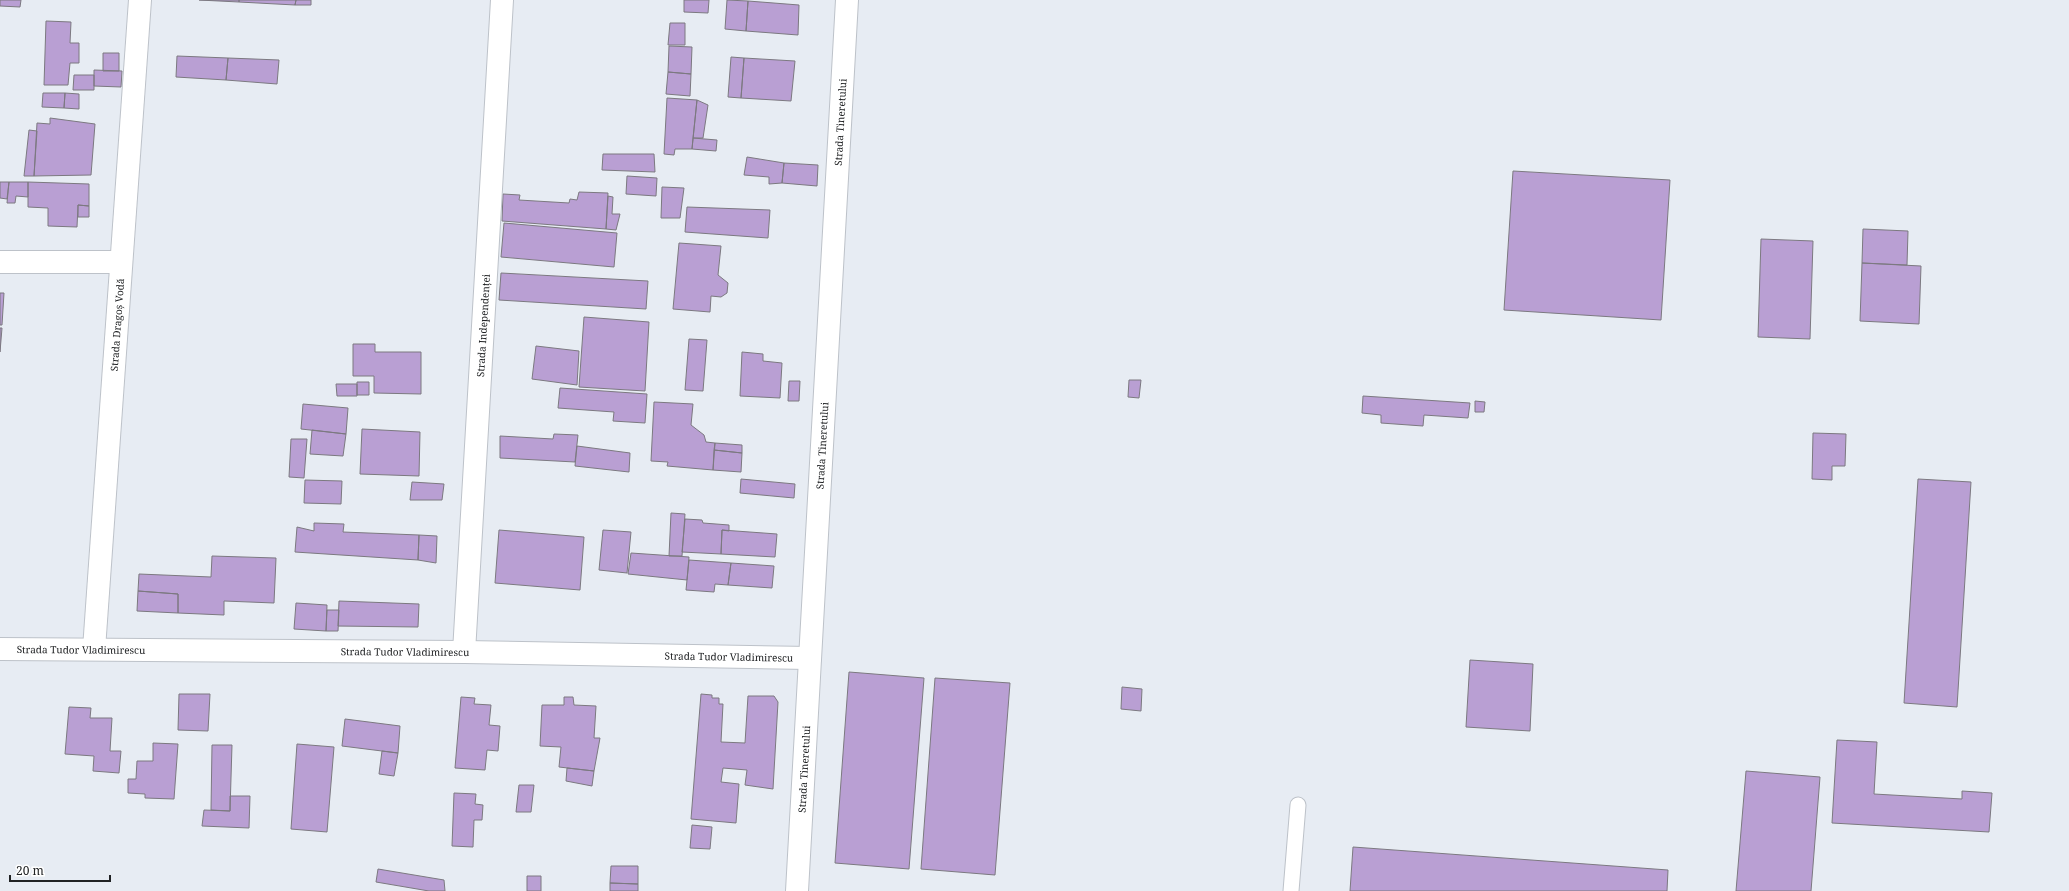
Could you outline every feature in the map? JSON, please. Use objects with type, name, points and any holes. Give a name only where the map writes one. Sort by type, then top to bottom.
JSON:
[{"type":"street","name":"Strada Dragoș Vodă","points":[[94,649],[140,0]]},
{"type":"street","name":"Strada Independenței","points":[[464,652],[502,0]]},
{"type":"street","name":"Strada Tineretului","points":[[797,891],[847,0]]},
{"type":"street","points":[[0,262],[121,262]]},
{"type":"street","name":"Strada Tudor Vladimirescu","points":[[0,649],[464,652],[810,658]]},
{"type":"lane","points":[[1291,891],[1298,805]]},
{"type":"building","points":[[0,0],[21,0],[20,7],[0,6]]},
{"type":"building","points":[[199,0],[239,0],[239,2]]},
{"type":"building","points":[[239,0],[296,0],[295,5],[239,2]]},
{"type":"building","points":[[296,0],[311,0],[311,5],[295,5]]},
{"type":"building","points":[[684,0],[709,0],[708,13],[684,12]]},
{"type":"building","points":[[727,0],[748,1],[746,31],[725,29]]},
{"type":"building","points":[[748,1],[799,5],[798,35],[746,31]]},
{"type":"building","points":[[46,21],[71,22],[70,43],[79,43],[79,63],[70,63],[68,85],[44,85]]},
{"type":"building","points":[[670,23],[685,23],[685,45],[668,45]]},
{"type":"building","points":[[669,46],[692,47],[691,74],[668,72]]},
{"type":"building","points":[[103,53],[119,53],[119,71],[103,71]]},
{"type":"building","points":[[177,56],[228,58],[226,80],[176,77]]},
{"type":"building","points":[[731,57],[744,58],[741,98],[728,97]]},
{"type":"building","points":[[228,58],[279,60],[277,84],[226,80]]},
{"type":"building","points":[[744,58],[795,61],[791,101],[741,98]]},
{"type":"building","points":[[94,70],[122,71],[121,87],[94,86]]},
{"type":"building","points":[[668,72],[691,74],[690,96],[666,94]]},
{"type":"building","points":[[74,75],[94,75],[94,90],[73,90]]},
{"type":"building","points":[[43,93],[65,93],[64,108],[42,107]]},
{"type":"building","points":[[65,93],[79,94],[79,109],[64,108]]},
{"type":"building","points":[[667,98],[697,100],[692,149],[675,149],[674,155],[664,154]]},
{"type":"building","points":[[697,100],[708,105],[703,138],[693,138]]},
{"type":"building","points":[[50,118],[95,124],[91,175],[34,176],[37,123],[50,124]]},
{"type":"building","points":[[29,130],[37,131],[34,176],[24,176]]},
{"type":"building","points":[[693,138],[717,140],[716,151],[692,149]]},
{"type":"building","points":[[603,154],[654,154],[655,172],[602,170]]},
{"type":"building","points":[[747,157],[784,163],[782,183],[769,184],[769,177],[744,175]]},
{"type":"building","points":[[784,163],[818,165],[817,186],[782,183]]},
{"type":"building","points":[[1513,171],[1670,180],[1661,320],[1504,310]]},
{"type":"building","points":[[627,176],[657,178],[656,196],[626,194]]},
{"type":"building","points":[[0,182],[9,182],[7,199],[0,198]]},
{"type":"building","points":[[9,182],[28,182],[28,197],[16,196],[15,203],[7,203]]},
{"type":"building","points":[[28,182],[89,184],[89,206],[78,205],[77,227],[48,226],[48,208],[28,207]]},
{"type":"building","points":[[662,187],[684,188],[680,218],[661,218]]},
{"type":"building","points":[[579,192],[608,193],[606,229],[502,221],[503,194],[520,195],[519,200],[569,203],[570,199],[577,200]]},
{"type":"building","points":[[608,196],[613,197],[612,214],[620,214],[616,230],[606,229]]},
{"type":"building","points":[[78,205],[89,206],[89,217],[78,217]]},
{"type":"building","points":[[687,207],[770,210],[768,238],[685,232]]},
{"type":"building","points":[[504,223],[617,233],[614,267],[501,257]]},
{"type":"building","points":[[1863,229],[1908,231],[1907,265],[1862,263]]},
{"type":"building","points":[[1761,239],[1813,241],[1810,339],[1758,337]]},
{"type":"building","points":[[679,243],[721,246],[718,275],[728,283],[727,293],[721,297],[711,296],[710,312],[673,309]]},
{"type":"building","points":[[1862,263],[1921,266],[1919,324],[1860,321]]},
{"type":"building","points":[[501,273],[648,281],[646,309],[499,300]]},
{"type":"building","points":[[0,293],[4,293],[2,325],[0,325]]},
{"type":"building","points":[[584,317],[649,322],[645,391],[579,387]]},
{"type":"building","points":[[0,328],[2,328],[0,352]]},
{"type":"building","points":[[689,339],[707,340],[703,391],[685,390]]},
{"type":"building","points":[[353,344],[375,344],[375,352],[421,352],[421,394],[374,393],[374,376],[353,376]]},
{"type":"building","points":[[536,346],[579,351],[577,385],[532,379]]},
{"type":"building","points":[[742,352],[763,354],[763,361],[782,363],[780,398],[740,396]]},
{"type":"building","points":[[1129,380],[1141,380],[1139,398],[1128,397]]},
{"type":"building","points":[[789,381],[800,381],[799,401],[788,401]]},
{"type":"building","points":[[357,382],[369,382],[369,395],[357,395]]},
{"type":"building","points":[[336,384],[357,384],[357,396],[337,396]]},
{"type":"building","points":[[560,388],[647,394],[645,423],[613,421],[614,412],[558,408]]},
{"type":"building","points":[[1363,396],[1470,403],[1468,418],[1424,415],[1423,426],[1381,423],[1381,415],[1362,413]]},
{"type":"building","points":[[1475,401],[1485,402],[1484,412],[1475,412]]},
{"type":"building","points":[[654,402],[693,404],[691,425],[704,435],[706,442],[715,443],[713,470],[667,466],[668,462],[651,461]]},
{"type":"building","points":[[303,404],[348,408],[346,434],[301,429]]},
{"type":"building","points":[[362,429],[420,432],[419,476],[360,474]]},
{"type":"building","points":[[312,430],[346,434],[343,456],[310,454]]},
{"type":"building","points":[[1813,433],[1846,434],[1845,466],[1832,466],[1832,480],[1812,479]]},
{"type":"building","points":[[554,434],[578,435],[575,462],[500,458],[500,436],[553,439]]},
{"type":"building","points":[[291,439],[307,439],[304,478],[289,477]]},
{"type":"building","points":[[715,443],[742,445],[742,453],[714,450]]},
{"type":"building","points":[[577,446],[630,453],[629,472],[575,466]]},
{"type":"building","points":[[714,450],[742,453],[741,472],[713,470]]},
{"type":"building","points":[[741,479],[795,484],[794,498],[740,493]]},
{"type":"building","points":[[1918,479],[1971,482],[1957,707],[1904,703]]},
{"type":"building","points":[[305,480],[342,481],[341,504],[304,503]]},
{"type":"building","points":[[412,482],[444,484],[442,500],[410,500]]},
{"type":"building","points":[[671,513],[685,514],[682,556],[669,556]]},
{"type":"building","points":[[685,519],[702,520],[703,523],[729,525],[729,531],[722,530],[721,554],[682,552]]},
{"type":"building","points":[[314,523],[344,524],[343,532],[419,535],[418,560],[295,552],[297,527],[314,531]]},
{"type":"building","points":[[499,530],[584,537],[580,590],[495,583]]},
{"type":"building","points":[[603,530],[631,532],[627,573],[599,570]]},
{"type":"building","points":[[722,530],[777,534],[775,557],[721,554]]},
{"type":"building","points":[[419,535],[437,536],[436,563],[418,560]]},
{"type":"building","points":[[631,553],[689,557],[687,580],[628,574]]},
{"type":"building","points":[[212,556],[276,558],[274,603],[224,601],[224,615],[178,613],[178,594],[138,591],[139,574],[211,577]]},
{"type":"building","points":[[689,560],[731,563],[728,585],[715,584],[714,592],[686,590]]},
{"type":"building","points":[[731,563],[774,566],[772,588],[728,585]]},
{"type":"building","points":[[138,591],[178,594],[178,613],[137,611]]},
{"type":"building","points":[[339,601],[419,604],[418,627],[338,626]]},
{"type":"building","points":[[296,603],[327,605],[326,631],[294,629]]},
{"type":"building","points":[[327,610],[339,610],[338,631],[326,631]]},
{"type":"building","points":[[1470,660],[1533,664],[1530,731],[1466,727]]},
{"type":"building","points":[[849,672],[924,678],[909,869],[835,863]]},
{"type":"building","points":[[935,678],[1010,683],[995,875],[921,869]]},
{"type":"building","points":[[1122,687],[1142,689],[1141,711],[1121,709]]},
{"type":"building","points":[[179,694],[210,694],[208,731],[178,730]]},
{"type":"building","points":[[701,694],[712,695],[712,698],[719,698],[719,704],[723,704],[721,742],[745,743],[748,696],[774,696],[778,702],[773,789],[745,785],[747,770],[723,768],[721,782],[739,784],[736,823],[691,819]]},
{"type":"building","points":[[461,697],[475,698],[474,704],[491,705],[489,725],[500,726],[498,751],[487,750],[485,770],[455,768]]},
{"type":"building","points":[[564,697],[573,697],[574,705],[596,706],[594,738],[600,738],[594,771],[559,767],[561,747],[540,746],[542,705],[564,705]]},
{"type":"building","points":[[69,707],[91,708],[90,718],[112,718],[110,751],[121,751],[119,773],[93,771],[94,756],[65,754]]},
{"type":"building","points":[[345,719],[400,726],[398,753],[342,746]]},
{"type":"building","points":[[1837,740],[1877,742],[1874,794],[1962,799],[1962,791],[1992,793],[1989,832],[1832,823]]},
{"type":"building","points":[[153,743],[178,744],[174,799],[145,798],[145,794],[128,793],[128,779],[136,779],[137,761],[153,761]]},
{"type":"building","points":[[297,744],[334,747],[327,832],[291,829]]},
{"type":"building","points":[[212,745],[232,745],[230,811],[211,810]]},
{"type":"building","points":[[382,751],[398,753],[394,776],[379,774]]},
{"type":"building","points":[[567,768],[594,771],[592,786],[566,781]]},
{"type":"building","points":[[1746,771],[1820,777],[1811,891],[1736,891]]},
{"type":"building","points":[[519,785],[534,785],[531,812],[516,812]]},
{"type":"building","points":[[454,793],[476,794],[475,804],[483,805],[482,820],[474,820],[473,847],[452,846]]},
{"type":"building","points":[[230,796],[250,796],[249,828],[202,826],[204,810],[230,811]]},
{"type":"building","points":[[692,825],[712,827],[710,849],[690,848]]},
{"type":"building","points":[[1353,847],[1668,870],[1667,891],[1350,891]]},
{"type":"building","points":[[611,866],[638,866],[638,884],[610,883]]},
{"type":"building","points":[[378,869],[444,880],[445,891],[429,891],[376,882]]},
{"type":"building","points":[[527,876],[541,876],[541,891],[527,891]]},
{"type":"building","points":[[610,883],[638,884],[638,891],[610,891]]}]
